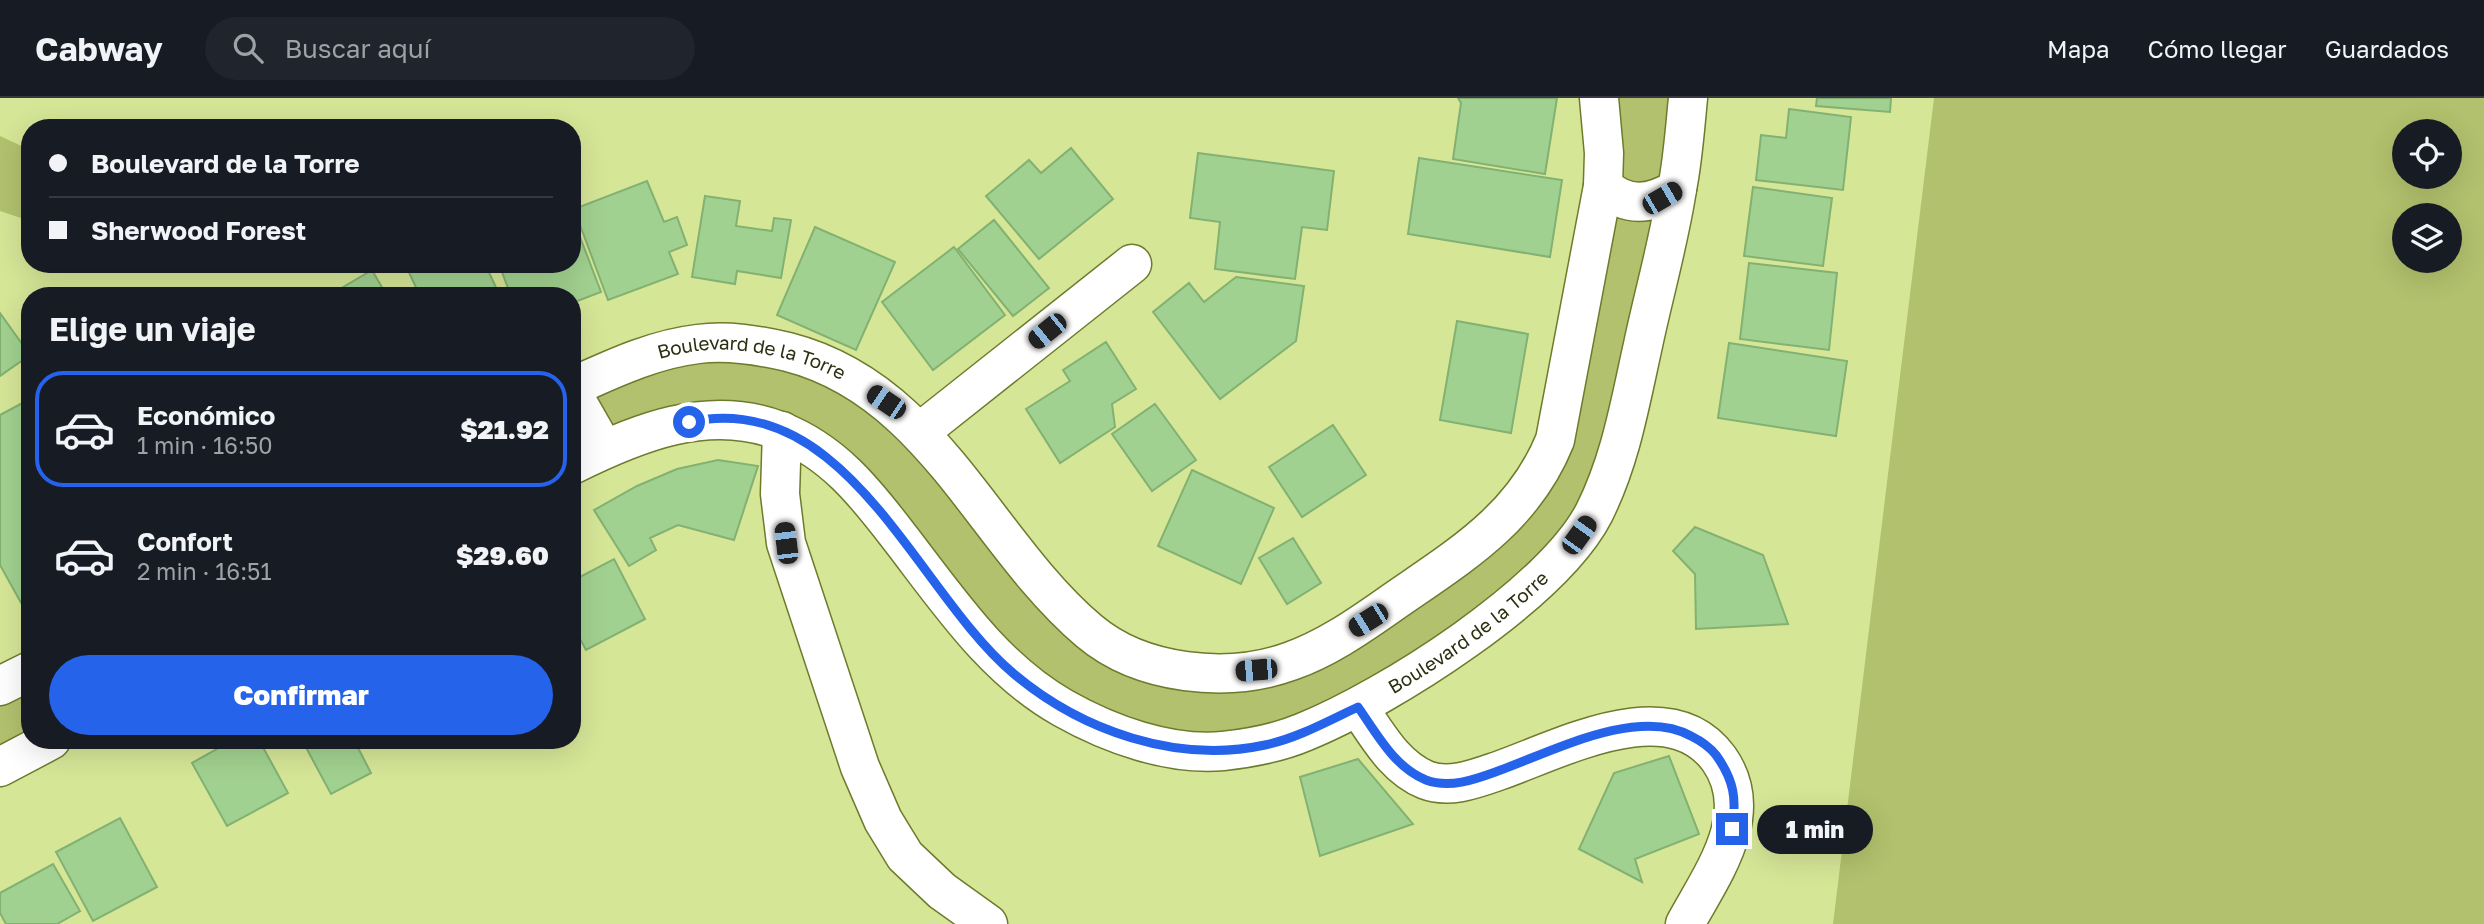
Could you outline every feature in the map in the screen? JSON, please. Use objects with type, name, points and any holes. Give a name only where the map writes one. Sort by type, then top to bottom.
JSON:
[{"type":"street","name":"Boulevard de la Torre","points":[[581,383],[646,356],[698,344],[752,344],[807,357],[845,374],[886,402],[920,432],[1052,596],[1092,634],[1131,656],[1169,668],[1214,674],[1256,670],[1289,662],[1326,646],[1358,626],[1467,550],[1510,513],[1530,489],[1555,440],[1603,186],[1604,153],[1599,98]]},
{"type":"street","name":"Boulevard de la Torre","points":[[588,457],[671,426],[707,418],[745,420],[782,431],[822,453],[855,481],[971,628],[1013,674],[1062,707],[1109,731],[1165,747],[1218,752],[1266,745],[1304,732],[1358,707],[1451,648],[1535,586],[1567,552],[1591,518],[1609,480],[1625,430],[1677,189],[1688,98]]},
{"type":"street","points":[[1603,186],[1615,197],[1630,202],[1662,198],[1677,189]]},
{"type":"street","points":[[920,432],[1132,264]]},
{"type":"street","points":[[581,429],[588,457]]},
{"type":"street","points":[[782,431],[780,494],[786,543],[865,778],[883,820],[905,856],[942,891],[988,924]]},
{"type":"street","points":[[1358,707],[1399,764],[1427,780],[1452,784],[1478,778],[1611,731],[1647,724],[1678,729],[1709,746],[1730,775],[1736,803],[1732,829],[1722,856],[1685,924]]},
{"type":"street","points":[[0,767],[34,749]]},
{"type":"green space","points":[[1599,98],[1688,98],[1591,518],[1358,707],[1218,752],[1061,707],[855,481],[745,420],[581,463],[581,384],[698,344],[845,375],[1131,656],[1289,662],[1530,489]]},
{"type":"green space","points":[[1934,98],[2484,98],[2484,924],[1833,924]]},
{"type":"green space","points":[[0,136],[21,146],[21,218],[0,211]]},
{"type":"green space","points":[[21,676],[21,748],[0,768],[0,686]]},
{"type":"building","points":[[1458,98],[1557,98],[1545,174],[1453,159],[1461,103]]},
{"type":"building","points":[[1817,98],[1891,98],[1890,112],[1816,106]]},
{"type":"building","points":[[1789,109],[1851,117],[1843,190],[1756,180],[1761,135],[1786,138]]},
{"type":"building","points":[[1071,148],[1113,199],[1039,259],[986,196],[1029,160],[1041,173]]},
{"type":"building","points":[[1198,153],[1334,171],[1327,230],[1302,227],[1295,279],[1215,269],[1220,222],[1190,218]]},
{"type":"building","points":[[1419,158],[1562,180],[1550,257],[1408,234]]},
{"type":"building","points":[[647,181],[664,222],[677,217],[687,245],[669,252],[678,274],[608,300],[581,228],[581,206]]},
{"type":"building","points":[[1753,187],[1832,198],[1823,266],[1744,256]]},
{"type":"building","points":[[705,196],[740,201],[736,226],[772,231],[774,218],[791,220],[781,278],[737,271],[735,284],[692,277]]},
{"type":"building","points":[[994,220],[1049,288],[1013,316],[958,249]]},
{"type":"building","points":[[815,227],[895,262],[856,350],[777,315]]},
{"type":"building","points":[[581,240],[601,292],[581,300],[581,287],[508,287],[502,273],[581,273]]},
{"type":"building","points":[[954,247],[1005,315],[933,370],[882,302]]},
{"type":"building","points":[[1749,263],[1837,273],[1829,350],[1740,339]]},
{"type":"building","points":[[367,273],[374,273],[382,287],[343,287]]},
{"type":"building","points":[[409,273],[489,273],[496,287],[416,287]]},
{"type":"building","points":[[1236,277],[1304,286],[1296,341],[1220,399],[1153,312],[1189,283],[1204,302]]},
{"type":"building","points":[[0,313],[21,342],[21,361],[0,376]]},
{"type":"building","points":[[1457,321],[1528,334],[1511,433],[1440,420]]},
{"type":"building","points":[[1106,342],[1136,389],[1112,404],[1115,427],[1060,463],[1026,409],[1070,381],[1063,370]]},
{"type":"building","points":[[1729,343],[1847,361],[1836,436],[1718,418]]},
{"type":"building","points":[[21,404],[21,603],[0,565],[0,415]]},
{"type":"building","points":[[1155,404],[1196,460],[1152,491],[1112,434]]},
{"type":"building","points":[[1333,425],[1366,475],[1302,517],[1269,467]]},
{"type":"building","points":[[718,460],[758,466],[734,540],[678,525],[650,538],[656,550],[629,566],[594,510],[637,486],[677,469]]},
{"type":"building","points":[[1192,470],[1274,508],[1241,584],[1158,546]]},
{"type":"building","points":[[1695,527],[1763,555],[1788,624],[1696,629],[1695,574],[1673,551]]},
{"type":"building","points":[[1293,538],[1321,583],[1287,604],[1259,558]]},
{"type":"building","points":[[614,559],[645,619],[586,650],[581,641],[581,576]]},
{"type":"building","points":[[217,749],[264,749],[288,793],[227,826],[192,763]]},
{"type":"building","points":[[307,749],[359,749],[371,773],[331,794]]},
{"type":"building","points":[[1669,756],[1699,834],[1635,859],[1642,882],[1579,849],[1614,773]]},
{"type":"building","points":[[1358,759],[1413,824],[1320,856],[1300,777]]},
{"type":"building","points":[[120,818],[157,887],[93,921],[56,852]]},
{"type":"building","points":[[53,864],[80,911],[57,924],[6,924],[0,913],[0,893]]},
{"type":"route","points":[[689,422],[707,418],[745,420],[782,431],[822,453],[855,481],[971,628],[1013,674],[1062,707],[1109,731],[1165,747],[1218,752],[1266,745],[1304,732],[1358,707],[1399,764],[1427,780],[1452,784],[1478,778],[1611,731],[1647,724],[1678,729],[1709,746],[1730,775],[1736,803],[1732,829]]}]
